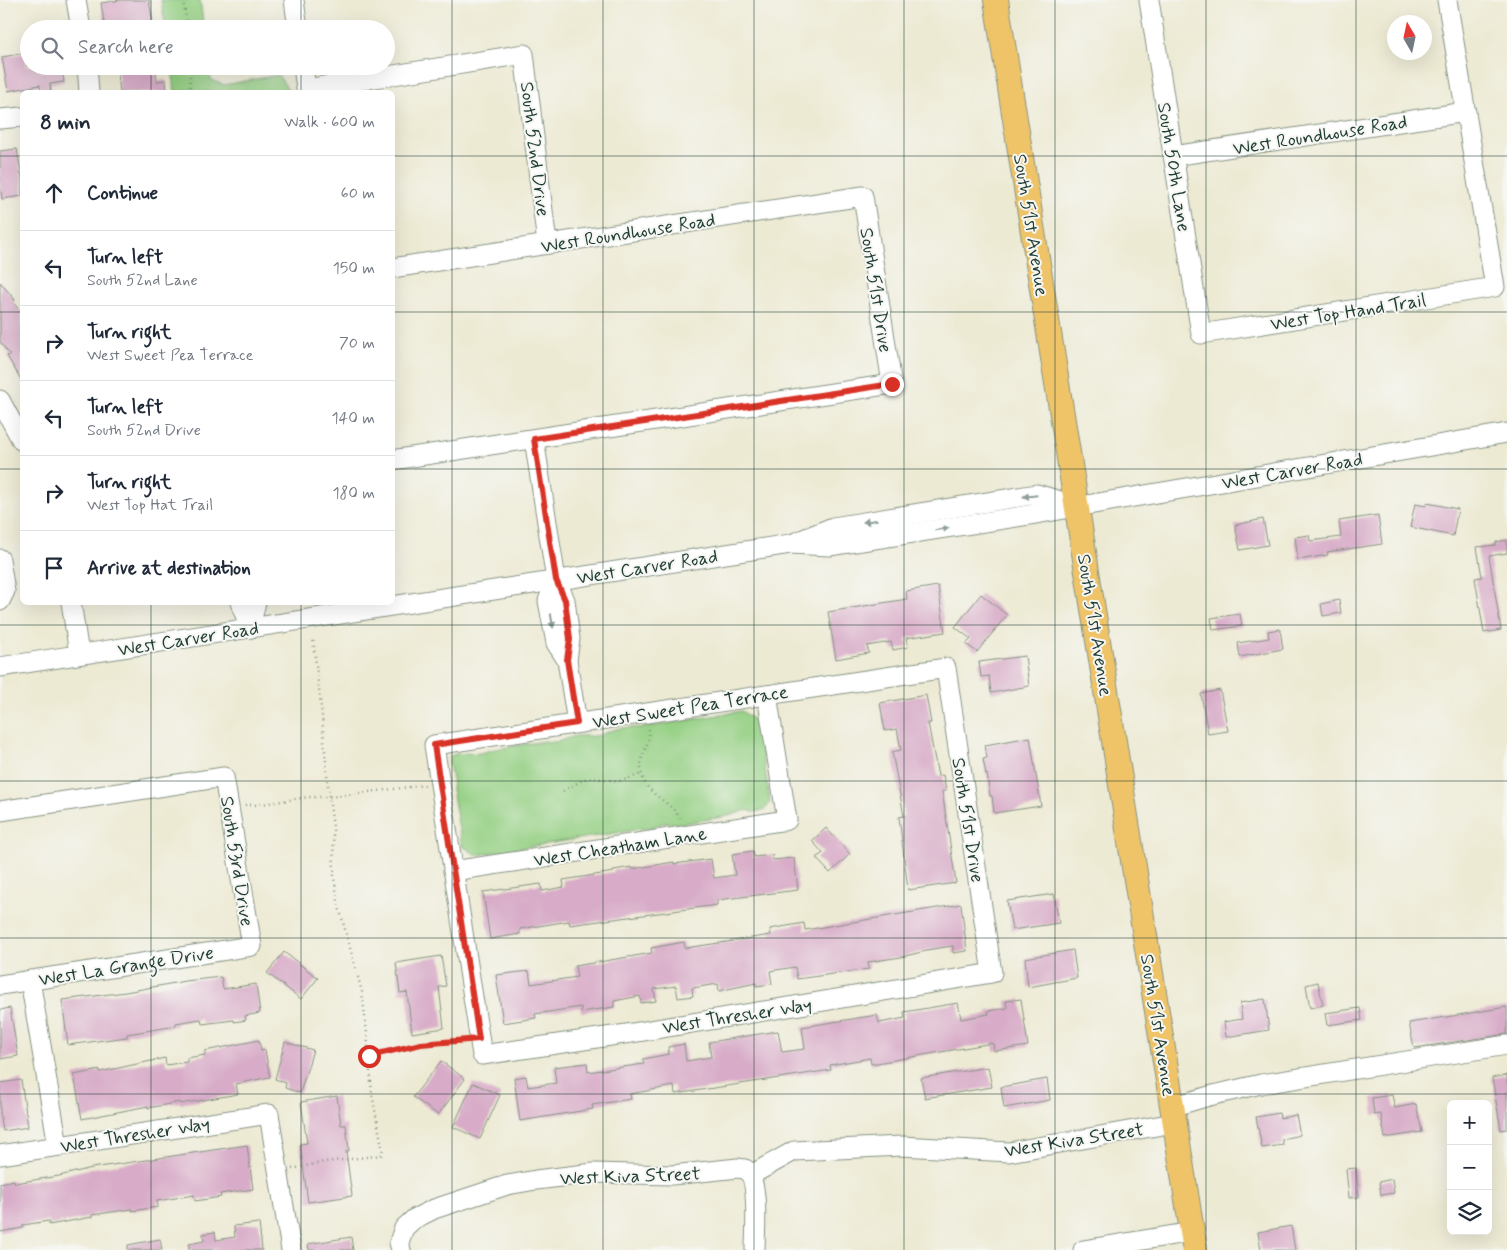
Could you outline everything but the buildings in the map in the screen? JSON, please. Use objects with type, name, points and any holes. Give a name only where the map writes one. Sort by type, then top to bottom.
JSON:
[{"type":"main road","name":"South 51st Avenue","points":[[996,0],[1193,1241]]},
{"type":"street","points":[[76,0],[79,20]]},
{"type":"street","points":[[294,0],[297,20]]},
{"type":"street","name":"South 50th Lane","points":[[1149,0],[1201,334]]},
{"type":"street","points":[[1447,0],[1466,112]]},
{"type":"street","name":"South 52nd Drive","points":[[395,75],[524,54],[548,244]]},
{"type":"street","points":[[88,75],[89,90]]},
{"type":"street","name":"South 52nd Drive","points":[[304,75],[306,89],[393,75]]},
{"type":"street","name":"West Roundhouse Road","points":[[1173,156],[1466,112]]},
{"type":"street","name":"West Top Hand Trail","points":[[1201,334],[1495,287],[1466,112]]},
{"type":"street","points":[[0,120],[20,117]]},
{"type":"street","name":"West Roundhouse Road","points":[[395,268],[862,196]]},
{"type":"street","name":"South 51st Drive","points":[[534,439],[892,384],[862,196]]},
{"type":"street","points":[[0,400],[20,437]]},
{"type":"street","name":"West Carver Road","points":[[0,667],[790,544],[829,546],[1029,515],[1507,433]]},
{"type":"street","points":[[395,460],[534,439],[556,580],[565,600],[570,639],[567,660],[577,723]]},
{"type":"street","points":[[0,559],[5,591],[0,601]]},
{"type":"street","points":[[71,605],[79,654]]},
{"type":"street","points":[[241,605],[250,628]]},
{"type":"street","points":[[250,628],[255,605]]},
{"type":"street","name":"South 51st Drive","points":[[946,668],[992,973]]},
{"type":"street","name":"West Sweet Pea Terrace","points":[[440,784],[434,745],[946,668]]},
{"type":"street","name":"West Cheatham Lane","points":[[453,871],[787,820],[767,695]]},
{"type":"street","name":"South 53rd Drive","points":[[0,811],[224,777],[252,946]]},
{"type":"street","points":[[440,784],[481,1047]]},
{"type":"street","name":"West La Grange Drive","points":[[0,984],[252,946]]},
{"type":"street","name":"West Thresher Way","points":[[481,1047],[642,1031],[992,973]]},
{"type":"street","points":[[30,980],[58,1146]]},
{"type":"street","name":"West Kiva Street","points":[[401,1250],[400,1242],[404,1228],[414,1219],[434,1209],[508,1185],[594,1173],[672,1175],[738,1168],[745,1170],[751,1175],[794,1151],[902,1146],[1009,1152],[1173,1115],[1209,1096],[1261,1084],[1507,1045]]},
{"type":"street","name":"West Thresher Way","points":[[0,1155],[270,1114],[279,1172]]},
{"type":"street","points":[[279,1172],[291,1250]]},
{"type":"street","points":[[751,1175],[755,1186],[755,1250]]},
{"type":"street","points":[[1083,1250],[1193,1241]]},
{"type":"path","points":[[183,0],[186,20]]},
{"type":"path","points":[[190,75],[190,90]]},
{"type":"path","points":[[279,1172],[325,1162],[381,1155],[384,1152],[372,1094],[362,992],[339,907],[334,878],[333,827],[328,797],[322,716],[313,639]]},
{"type":"path","points":[[648,713],[650,738],[648,747],[642,755],[642,778],[652,792],[675,810],[686,836]]},
{"type":"path","points":[[563,791],[584,779],[624,780],[642,774]]},
{"type":"path","points":[[228,804],[255,805],[309,797],[328,797],[440,784]]},
{"type":"path","points":[[369,1056],[421,1044],[481,1047]]},
{"type":"green space","points":[[161,0],[200,0],[203,20],[164,20]]},
{"type":"green space","points":[[173,75],[210,75],[211,80],[224,85],[278,75],[289,90],[175,90]]},
{"type":"green space","points":[[742,711],[755,721],[758,726],[770,801],[764,810],[754,812],[747,810],[728,816],[678,824],[659,824],[653,827],[477,855],[462,846],[449,761],[449,758],[455,754],[480,753],[545,741],[556,742],[578,736],[602,735],[617,729],[642,728]]},
{"type":"route","points":[[369,1056],[421,1044],[479,1039],[434,745],[577,723],[567,660],[570,639],[565,600],[556,580],[534,439],[892,384]]}]
